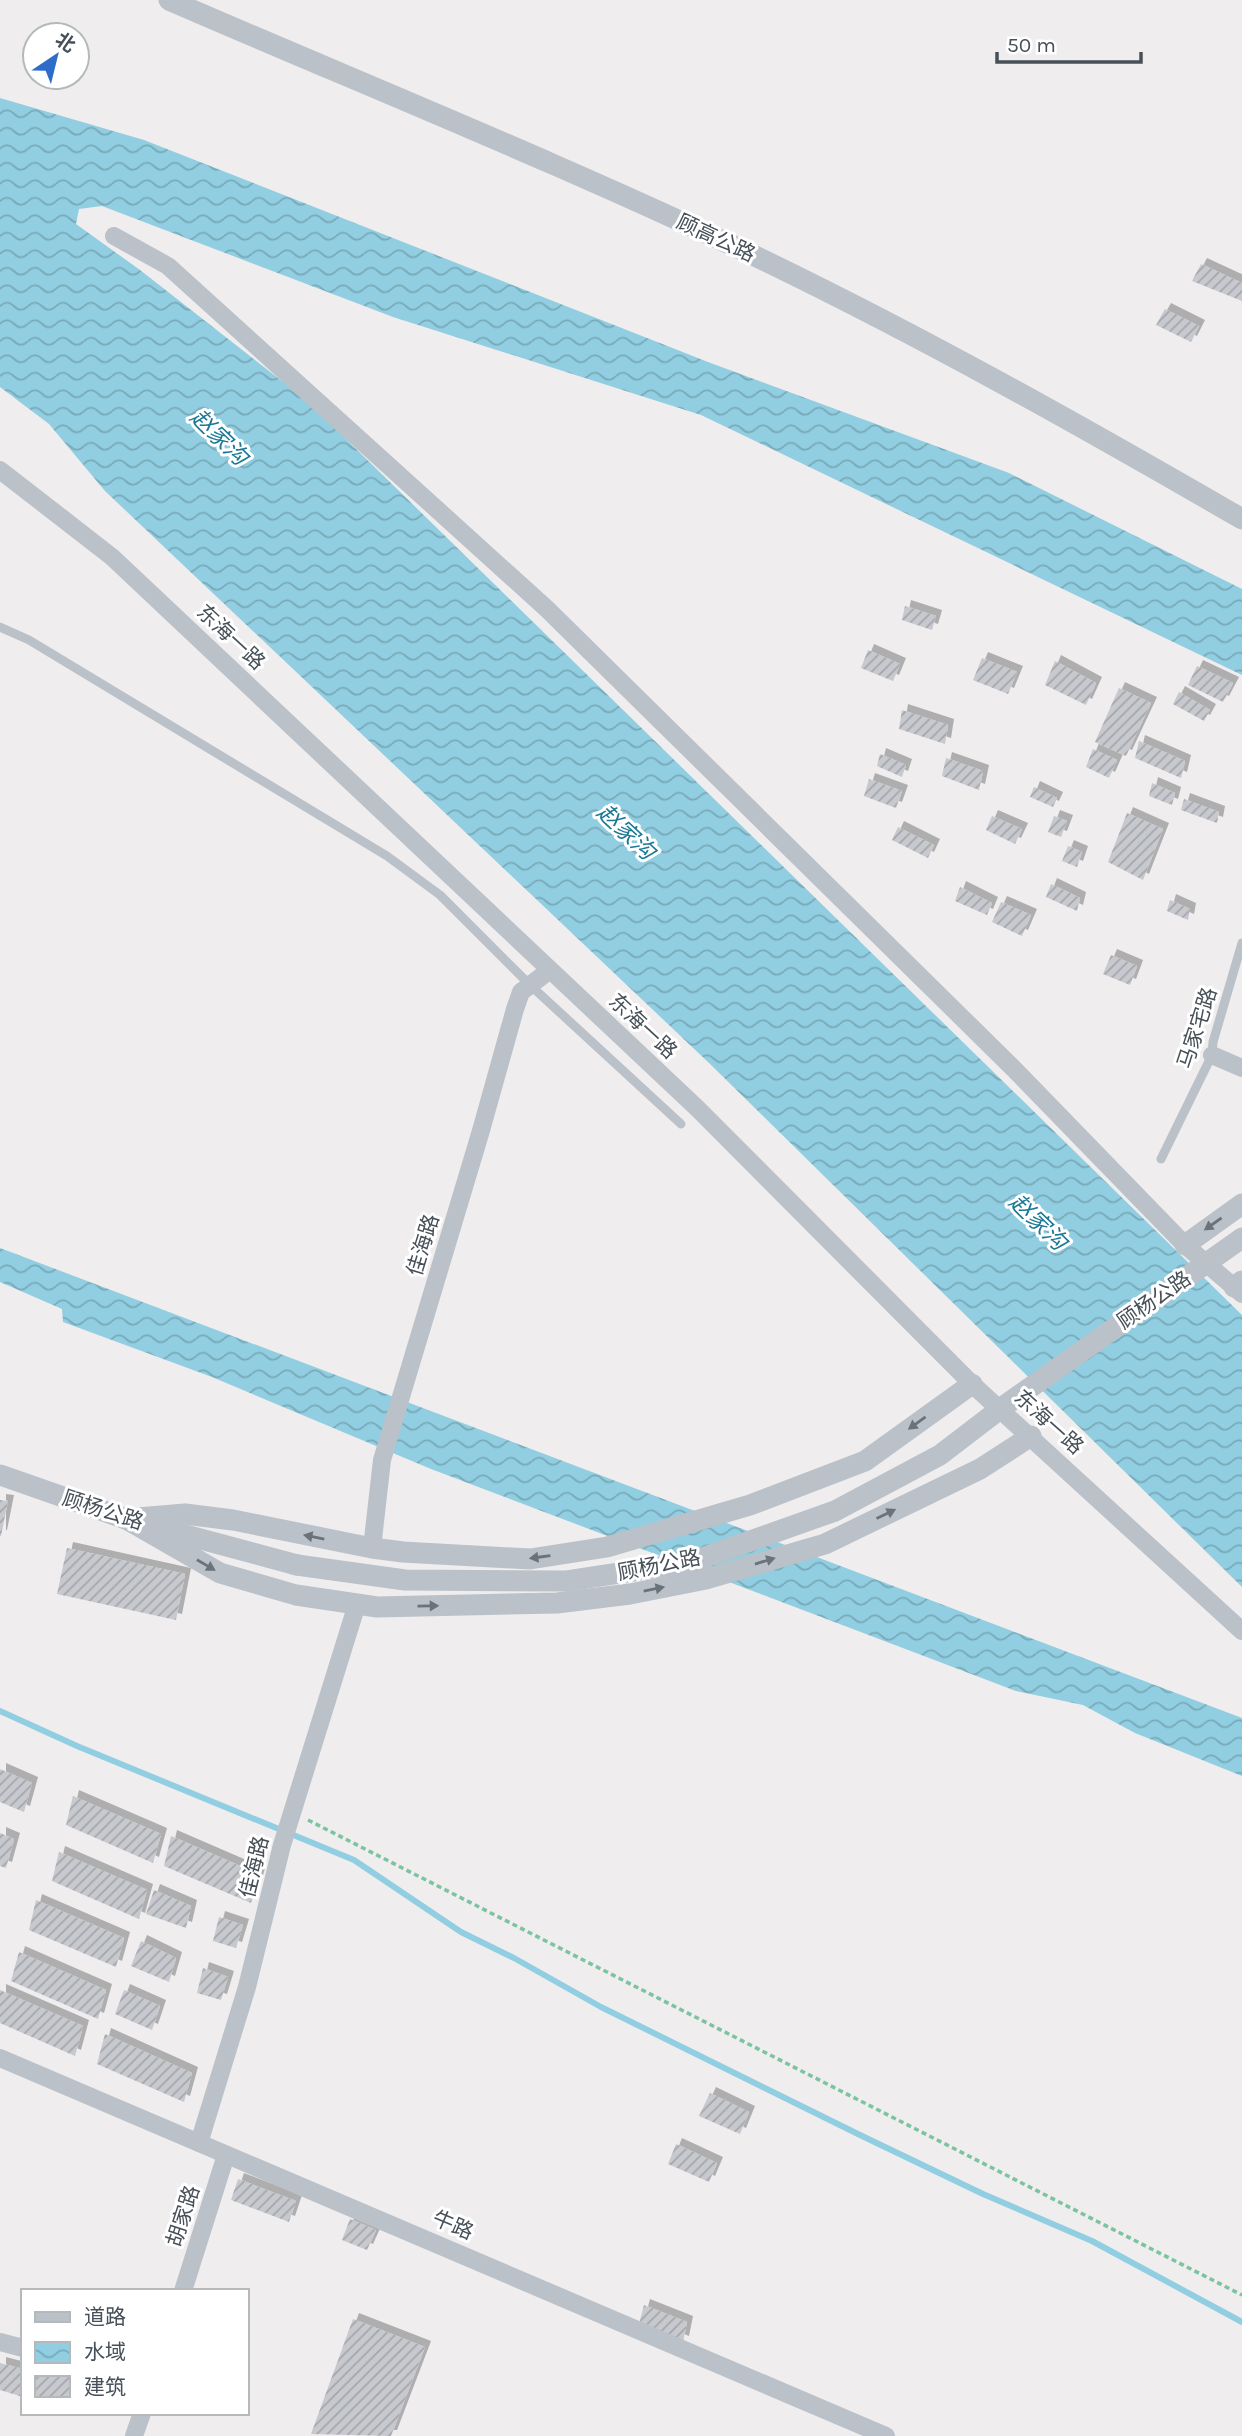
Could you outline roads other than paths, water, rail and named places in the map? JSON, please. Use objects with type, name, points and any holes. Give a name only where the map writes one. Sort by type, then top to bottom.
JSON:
[{"type":"street","name":"顾高公路","points":[[169,0],[665,214],[757,257],[983,374],[1116,446],[1242,519]]},
{"type":"street","points":[[114,236],[168,266],[547,609],[1013,1068],[1185,1245],[1239,1287]]},
{"type":"street","name":"东海一路","points":[[0,470],[112,557],[698,1109],[972,1384],[1242,1630]]},
{"type":"street","name":"佳海路","points":[[372,1548],[382,1460],[515,1009],[521,992],[550,970]]},
{"type":"street","points":[[1212,1055],[1242,1068]]},
{"type":"street","points":[[1185,1245],[1242,1204]]},
{"type":"street","name":"顾杨公路","points":[[0,1475],[126,1519],[297,1565],[405,1580],[567,1581],[691,1562],[835,1511],[940,1455],[1004,1406],[1242,1238]]},
{"type":"street","points":[[126,1519],[185,1514],[233,1520],[372,1548],[530,1559],[607,1547],[750,1505],[865,1461],[972,1384]]},
{"type":"street","points":[[126,1519],[220,1573],[296,1595],[377,1607],[557,1603],[630,1594],[706,1579],[825,1544],[980,1469],[1031,1436]]},
{"type":"street","name":"佳海路","points":[[199,2143],[247,1987],[282,1845],[357,1604]]},
{"type":"street","name":"牛路","points":[[0,2058],[887,2436]]},
{"type":"street","name":"胡家路","points":[[184,2289],[226,2155]]},
{"type":"street","points":[[0,2342],[21,2347]]},
{"type":"street","points":[[134,2436],[141,2415]]},
{"type":"lane","points":[[0,627],[29,640],[387,856],[440,895],[530,985],[681,1124]]},
{"type":"lane","name":"马家宅路","points":[[1161,1159],[1212,1055],[1213,1042],[1242,943]]},
{"type":"water","name":"赵家沟","points":[[0,98],[144,140],[708,362],[1009,473],[1242,589],[1242,675],[701,415],[393,317],[102,206],[79,209],[76,224],[140,270],[306,400],[1242,1315],[1242,1587],[708,1062],[105,491],[49,424],[0,387]]},
{"type":"water","points":[[0,1248],[1242,1718],[1242,1776],[1135,1733],[1083,1705],[1016,1691],[431,1469],[212,1377],[63,1322],[62,1309],[0,1282]]},
{"type":"waterway","points":[[0,1711],[77,1746],[354,1860],[461,1932],[514,1958],[601,2007],[983,2194],[1092,2241],[1242,2322]]}]
